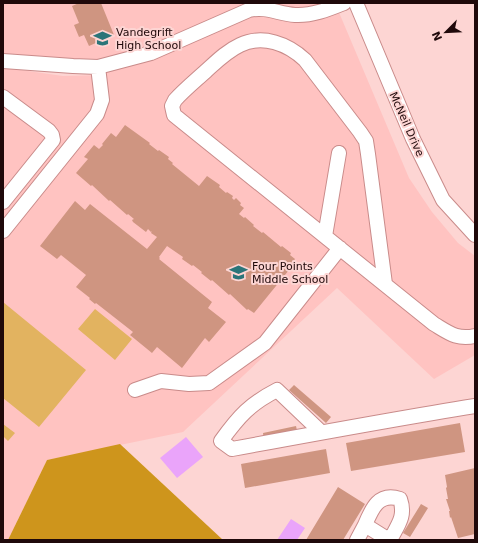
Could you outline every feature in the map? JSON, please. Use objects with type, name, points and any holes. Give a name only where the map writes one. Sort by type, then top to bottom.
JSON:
[{"type":"street","points":[[3,61],[98,67],[150,53],[249,10],[258,8],[295,15],[312,14],[344,3]]},
{"type":"street","name":"McNeil Drive","points":[[356,3],[413,139],[443,200],[475,235]]},
{"type":"street","points":[[384,284],[366,141],[360,132],[304,60],[296,52],[284,45],[263,40],[242,44],[225,54],[175,100],[172,106],[174,115],[340,248],[384,284],[434,324],[454,336],[468,338],[475,336]]},
{"type":"street","points":[[3,231],[97,114],[102,100],[98,67]]},
{"type":"street","points":[[3,97],[49,131],[52,135],[52,140],[3,202]]},
{"type":"street","points":[[325,236],[339,153]]},
{"type":"street","points":[[135,390],[161,381],[189,384],[209,383],[265,343],[340,248]]},
{"type":"street","points":[[321,432],[277,390],[252,404],[233,424],[222,441],[232,449],[321,432],[475,406]]},
{"type":"street","points":[[357,540],[374,506],[381,500],[392,496],[400,499],[403,507],[402,520],[390,540],[365,525]]},
{"type":"shaded area","name":"Four Points Middle School","points":[[3,3],[335,3],[409,178],[432,212],[458,243],[475,256],[475,355],[434,379],[337,288],[183,432],[47,460],[8,540],[3,540]],"holes":[[[21,70],[107,75],[63,76]]]},
{"type":"shaded area","points":[[3,302],[86,370],[39,427],[3,398]]},
{"type":"shaded area","points":[[95,309],[132,339],[115,360],[78,329]]},
{"type":"shaded area","points":[[3,424],[15,433],[8,441],[3,436]]},
{"type":"shaded area","points":[[186,437],[203,457],[177,478],[160,458]]},
{"type":"shaded area","points":[[120,444],[223,540],[8,540],[47,460]]},
{"type":"shaded area","points":[[291,519],[305,528],[297,540],[277,540]]},
{"type":"building","points":[[79,3],[101,3],[114,35],[89,46],[84,35],[79,37],[74,25],[79,23],[72,6]]},
{"type":"building","points":[[125,125],[150,143],[149,144],[158,151],[159,150],[169,157],[168,159],[173,163],[172,164],[199,186],[207,176],[220,185],[219,187],[226,193],[227,192],[233,196],[232,198],[234,200],[236,198],[241,203],[240,205],[244,208],[239,214],[244,218],[245,217],[262,233],[263,232],[291,253],[290,255],[295,259],[288,269],[289,270],[254,313],[248,309],[247,310],[230,294],[229,295],[212,280],[211,281],[201,273],[202,272],[182,259],[183,257],[167,246],[159,259],[212,302],[208,308],[226,322],[209,342],[205,338],[182,368],[157,347],[152,353],[130,335],[133,332],[96,303],[95,304],[76,287],[86,275],[61,255],[57,259],[40,246],[75,201],[85,210],[90,204],[147,249],[157,237],[151,233],[152,231],[151,232],[148,229],[146,232],[133,222],[132,220],[134,219],[128,214],[127,215],[110,200],[109,201],[92,185],[91,186],[76,173],[88,159],[84,157],[94,145],[99,149],[111,133],[116,137]]},
{"type":"building","points":[[294,385],[331,417],[326,423],[289,390]]},
{"type":"building","points":[[460,423],[465,452],[351,471],[346,443]]},
{"type":"building","points":[[296,426],[298,435],[264,441],[263,433]]},
{"type":"building","points":[[326,449],[330,473],[245,488],[241,464]]},
{"type":"building","points":[[475,468],[475,534],[458,538],[451,517],[450,518],[450,511],[446,499],[448,499],[445,475]]},
{"type":"building","points":[[338,487],[365,504],[343,540],[306,540]]},
{"type":"building","points":[[421,504],[428,508],[410,537],[403,533]]},
{"type":"place","name":"Vandegrift High School","points":[[103,38]]},
{"type":"place","name":"Four Points Middle School","points":[[239,272]]}]
